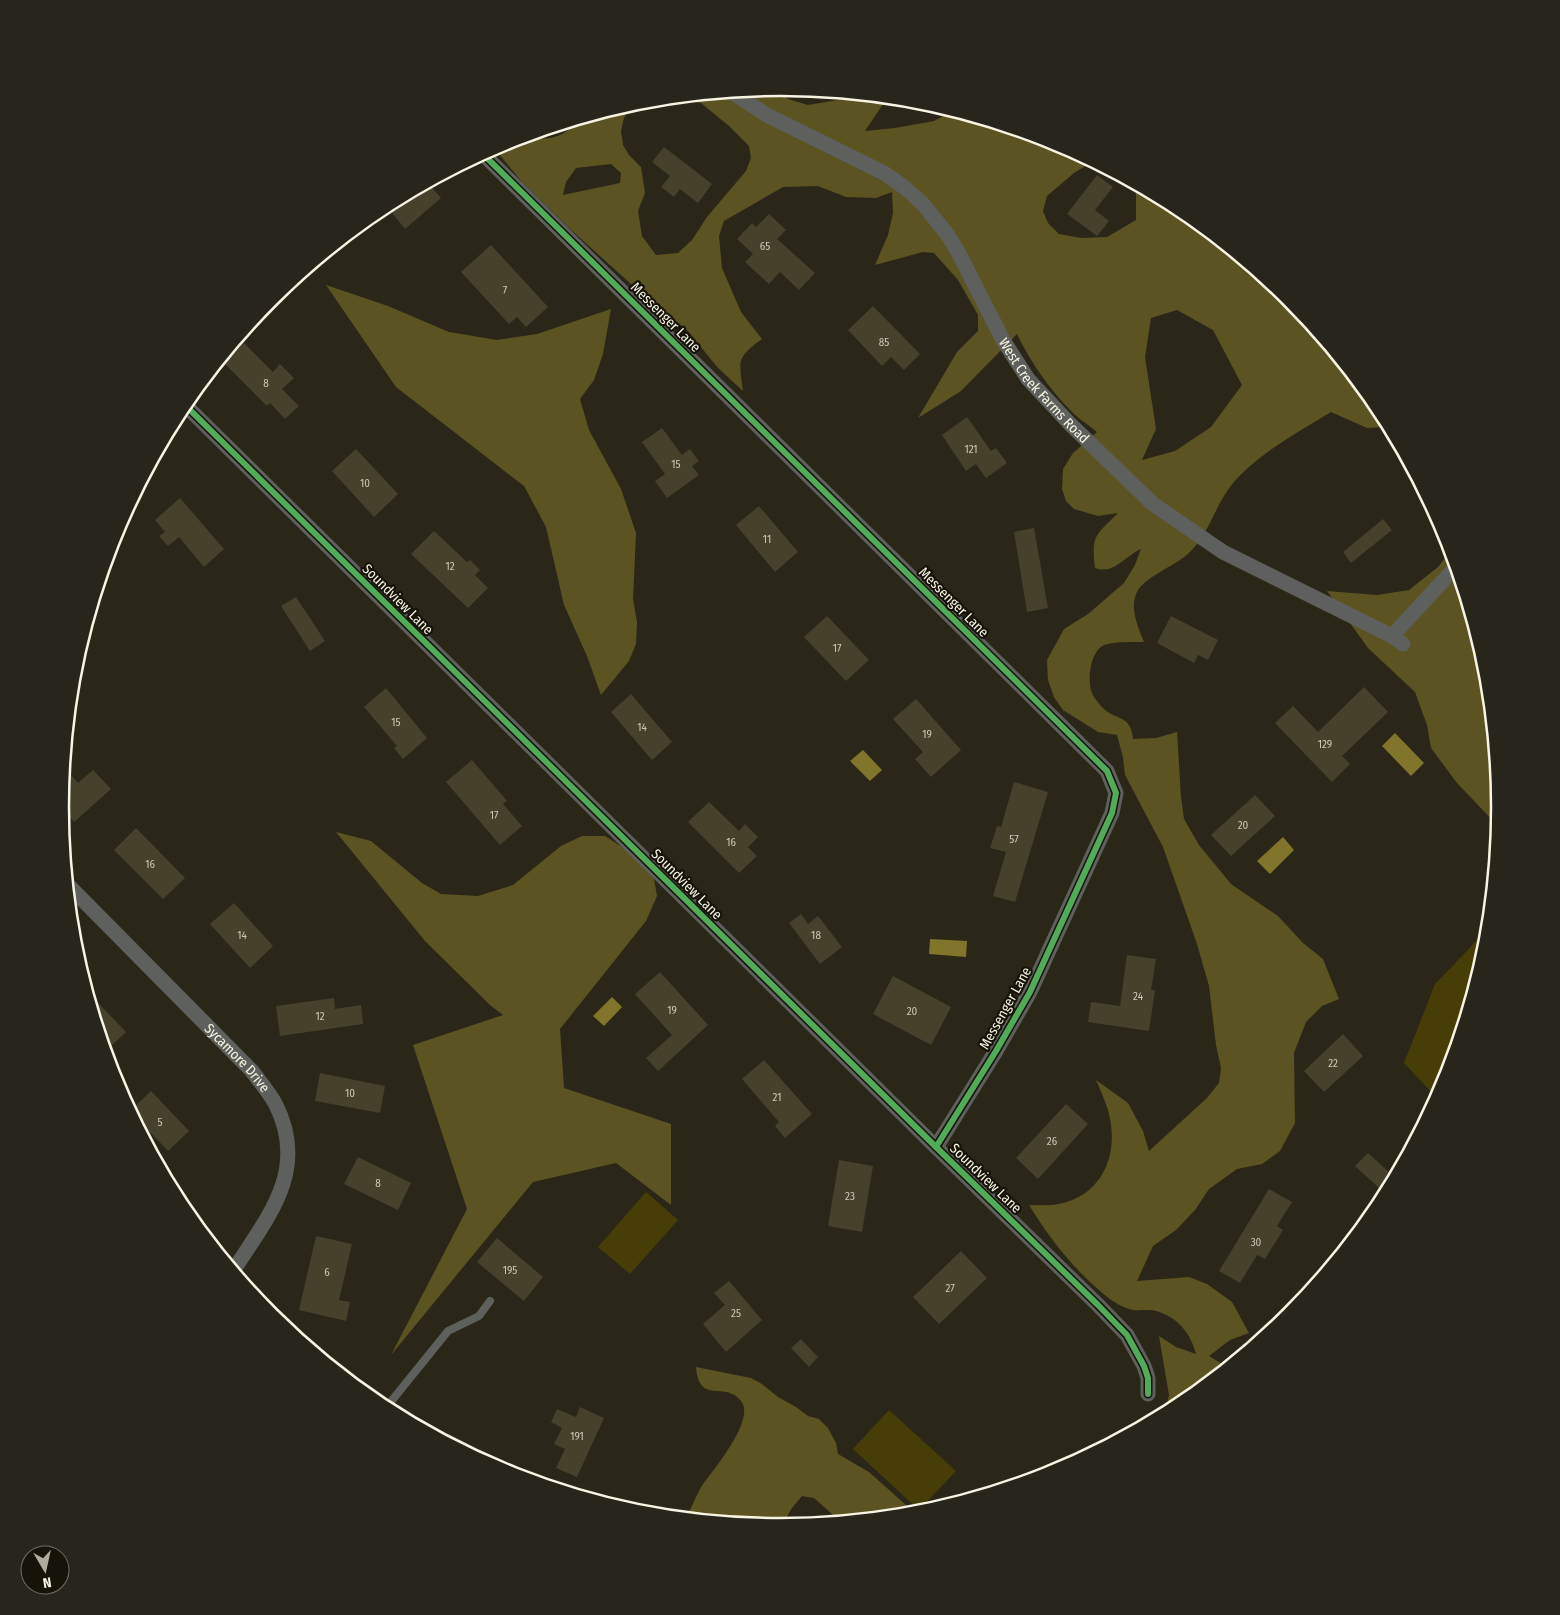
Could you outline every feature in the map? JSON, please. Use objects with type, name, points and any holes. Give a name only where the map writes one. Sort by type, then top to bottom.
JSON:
[{"type":"street","name":"West Creek Farms Road","points":[[741,98],[765,114],[884,173],[923,204],[952,242],[1003,340],[1028,379],[1070,424],[1153,504],[1223,552],[1398,640],[1451,572]]},
{"type":"street","name":"Messenger Lane","points":[[488,159],[1106,770],[1116,792],[1112,813],[1030,992],[996,1051],[936,1147]]},
{"type":"street","name":"Soundview Lane","points":[[190,410],[936,1147],[1098,1304],[1127,1335],[1144,1366],[1148,1378],[1148,1394]]},
{"type":"street","name":"Sycamore Drive","points":[[74,891],[252,1071],[276,1104],[287,1131],[289,1152],[286,1176],[280,1195],[237,1265]]},
{"type":"lane","points":[[390,1402],[448,1330],[479,1316],[490,1301]]},
{"type":"shaded area","points":[[780,96],[808,105],[839,99],[873,102],[883,104],[865,131],[934,121],[944,116],[1009,134],[1052,150],[1086,166],[1074,173],[1047,196],[1043,211],[1048,223],[1059,234],[1081,238],[1107,237],[1136,220],[1136,192],[1175,216],[1213,243],[1283,305],[1315,339],[1344,375],[1381,427],[1367,428],[1331,412],[1254,462],[1227,491],[1203,535],[1191,551],[1147,581],[1137,592],[1134,611],[1144,642],[1106,644],[1098,650],[1092,661],[1090,682],[1094,698],[1106,711],[1126,721],[1132,731],[1133,739],[1156,738],[1177,732],[1184,819],[1199,845],[1231,884],[1278,916],[1303,943],[1323,959],[1339,999],[1322,1006],[1306,1022],[1294,1053],[1295,1123],[1280,1151],[1262,1164],[1237,1169],[1209,1189],[1195,1210],[1176,1230],[1153,1246],[1137,1281],[1189,1277],[1207,1284],[1232,1302],[1249,1333],[1230,1340],[1209,1356],[1222,1364],[1167,1404],[1169,1395],[1159,1336],[1176,1347],[1196,1354],[1187,1333],[1171,1317],[1153,1310],[1130,1309],[1106,1296],[1083,1276],[1063,1254],[1029,1205],[1056,1205],[1073,1200],[1095,1184],[1103,1173],[1111,1148],[1112,1134],[1108,1109],[1096,1080],[1128,1103],[1143,1131],[1149,1151],[1207,1098],[1219,1083],[1221,1068],[1216,1045],[1209,986],[1197,944],[1163,847],[1125,775],[1123,757],[1117,735],[1098,732],[1063,710],[1054,697],[1048,680],[1047,660],[1064,629],[1088,614],[1124,583],[1135,565],[1141,549],[1114,567],[1108,569],[1095,568],[1094,549],[1097,536],[1118,513],[1098,516],[1074,509],[1066,501],[1062,489],[1063,469],[1073,453],[1097,432],[1076,416],[1049,386],[1028,355],[1017,334],[961,391],[918,418],[957,352],[978,331],[978,315],[958,280],[934,253],[923,252],[875,265],[888,235],[893,213],[892,192],[876,198],[846,197],[818,186],[783,187],[724,221],[719,236],[722,268],[741,312],[762,339],[741,360],[743,391],[718,368],[688,331],[642,294],[569,228],[522,182],[499,154],[538,139],[559,136],[572,128],[627,113],[621,131],[623,145],[629,155],[641,167],[645,193],[638,211],[642,236],[656,255],[678,253],[692,240],[707,217],[746,171],[751,158],[749,146],[729,126],[701,103],[689,102]],"holes":[[[611,164],[621,173],[620,183],[563,195],[566,182],[576,168]],[[1177,310],[1213,330],[1242,385],[1211,427],[1175,451],[1142,460],[1156,429],[1145,357],[1151,318]]]},
{"type":"shaded area","points":[[326,285],[388,306],[449,332],[497,340],[537,334],[611,309],[603,354],[594,380],[580,399],[589,430],[621,489],[636,533],[633,599],[637,622],[636,644],[629,661],[601,695],[587,656],[564,605],[546,527],[524,486],[396,387]]},
{"type":"shaded area","points":[[1446,557],[1467,623],[1478,669],[1490,761],[1491,818],[1457,783],[1431,748],[1427,725],[1415,692],[1368,648],[1327,591],[1377,595],[1409,590],[1438,567]]},
{"type":"shaded area","points":[[1395,733],[1424,763],[1411,776],[1382,746]]},
{"type":"shaded area","points":[[863,750],[882,770],[870,781],[850,761]]},
{"type":"shaded area","points":[[336,832],[371,841],[422,883],[441,894],[478,896],[513,885],[561,846],[582,836],[605,836],[628,851],[654,879],[657,896],[646,921],[560,1029],[564,1088],[671,1124],[671,1205],[616,1163],[533,1182],[391,1355],[467,1209],[413,1045],[503,1015],[490,1005],[425,941]]},
{"type":"shaded area","points":[[1283,837],[1294,850],[1270,874],[1257,861]]},
{"type":"shaded area","points":[[1479,937],[1467,992],[1454,1036],[1431,1092],[1404,1063],[1435,984]]},
{"type":"shaded area","points":[[930,939],[967,941],[966,957],[929,954]]},
{"type":"shaded area","points":[[612,997],[622,1007],[604,1026],[593,1016]]},
{"type":"shaded area","points":[[646,1192],[678,1220],[630,1274],[598,1247]]},
{"type":"shaded area","points":[[696,1367],[751,1378],[762,1384],[778,1397],[808,1416],[819,1419],[828,1428],[836,1443],[838,1454],[869,1472],[908,1507],[873,1513],[835,1516],[814,1498],[802,1496],[786,1519],[688,1513],[703,1484],[732,1444],[743,1419],[744,1409],[741,1401],[735,1395],[707,1389],[702,1386],[698,1379]]},
{"type":"shaded area","points":[[889,1410],[956,1471],[925,1504],[914,1506],[853,1449]]},
{"type":"building","points":[[664,147],[712,184],[698,203],[680,189],[674,197],[661,187],[670,176],[652,162]]},
{"type":"building","points":[[1097,175],[1113,187],[1095,210],[1109,221],[1097,236],[1067,214]]},
{"type":"building","points":[[432,188],[441,198],[405,229],[391,212]]},
{"type":"building","points":[[769,214],[786,230],[777,239],[815,273],[799,290],[780,272],[769,284],[745,262],[753,254],[737,239],[752,223],[756,227]]},
{"type":"building","points":[[491,245],[548,307],[526,327],[517,317],[509,324],[461,272]]},
{"type":"building","points":[[873,306],[920,354],[904,370],[891,357],[882,366],[848,330]]},
{"type":"building","points":[[244,343],[273,372],[280,364],[294,378],[282,389],[299,406],[285,419],[270,403],[267,406],[225,364]]},
{"type":"building","points":[[967,417],[991,451],[996,448],[1007,463],[986,478],[976,464],[966,471],[942,435]]},
{"type":"building","points":[[662,428],[682,455],[690,449],[699,461],[692,466],[699,475],[667,498],[655,481],[665,474],[642,442]]},
{"type":"building","points":[[356,449],[398,494],[374,517],[332,471]]},
{"type":"building","points":[[180,498],[224,549],[204,567],[179,537],[168,546],[159,536],[165,532],[155,520]]},
{"type":"building","points":[[759,506],[798,552],[775,572],[736,525]]},
{"type":"building","points":[[1383,519],[1392,530],[1351,563],[1343,552]]},
{"type":"building","points":[[1034,528],[1048,608],[1027,612],[1014,532]]},
{"type":"building","points":[[434,531],[467,562],[470,560],[480,570],[475,575],[488,588],[468,608],[411,554]]},
{"type":"building","points":[[296,597],[325,641],[310,651],[281,606]]},
{"type":"building","points":[[827,616],[869,660],[846,681],[804,637]]},
{"type":"building","points":[[1171,616],[1218,640],[1208,660],[1198,655],[1194,663],[1157,643]]},
{"type":"building","points":[[1364,687],[1388,712],[1342,756],[1350,764],[1332,782],[1275,723],[1293,706],[1318,732]]},
{"type":"building","points":[[386,688],[427,738],[403,759],[394,748],[397,746],[364,707]]},
{"type":"building","points":[[631,694],[672,742],[652,760],[611,712]]},
{"type":"building","points":[[916,699],[961,750],[931,777],[915,759],[923,752],[893,719]]},
{"type":"building","points":[[472,760],[507,801],[503,804],[522,826],[500,845],[446,782]]},
{"type":"building","points":[[93,770],[111,789],[74,822],[69,816],[70,774],[78,783]]},
{"type":"building","points":[[1014,782],[1048,792],[1015,902],[993,896],[1006,852],[990,848],[997,826],[1001,827]]},
{"type":"building","points":[[1255,795],[1275,816],[1231,856],[1211,835]]},
{"type":"building","points":[[709,802],[739,831],[745,824],[758,837],[748,847],[757,856],[739,873],[688,822]]},
{"type":"building","points":[[136,828],[185,878],[163,899],[114,850]]},
{"type":"building","points":[[234,903],[273,946],[250,968],[210,924]]},
{"type":"building","points":[[801,914],[808,924],[818,916],[842,947],[820,964],[789,923]]},
{"type":"building","points":[[1127,955],[1156,959],[1151,990],[1155,990],[1149,1031],[1088,1022],[1091,1002],[1120,1006]]},
{"type":"building","points":[[660,972],[708,1025],[658,1071],[646,1058],[672,1035],[635,994]]},
{"type":"building","points":[[893,976],[951,1007],[931,1045],[873,1014]]},
{"type":"building","points":[[334,998],[335,1009],[361,1005],[363,1024],[280,1036],[276,1006]]},
{"type":"building","points":[[95,1000],[126,1032],[110,1047]]},
{"type":"building","points":[[1343,1034],[1363,1056],[1324,1092],[1304,1071]]},
{"type":"building","points":[[764,1060],[812,1114],[785,1138],[775,1126],[779,1122],[742,1079]]},
{"type":"building","points":[[320,1073],[385,1086],[380,1113],[315,1101]]},
{"type":"building","points":[[151,1091],[189,1131],[168,1151],[144,1126],[135,1106]]},
{"type":"building","points":[[1066,1104],[1088,1124],[1038,1179],[1016,1158]]},
{"type":"building","points":[[1368,1153],[1390,1173],[1379,1188],[1355,1166]]},
{"type":"building","points":[[358,1157],[411,1183],[398,1210],[344,1184]]},
{"type":"building","points":[[839,1160],[873,1166],[862,1232],[828,1226]]},
{"type":"building","points":[[1269,1189],[1292,1202],[1277,1226],[1283,1230],[1265,1259],[1257,1255],[1240,1283],[1219,1271]]},
{"type":"building","points":[[316,1236],[352,1244],[339,1300],[350,1302],[346,1321],[299,1310]]},
{"type":"building","points":[[497,1238],[543,1277],[524,1301],[477,1262]]},
{"type":"building","points":[[961,1251],[987,1278],[939,1324],[913,1297]]},
{"type":"building","points":[[729,1281],[762,1320],[726,1352],[703,1324],[725,1305],[714,1293]]},
{"type":"building","points":[[801,1339],[818,1357],[809,1367],[791,1348]]},
{"type":"building","points":[[580,1407],[604,1418],[577,1477],[556,1468],[565,1449],[554,1444],[562,1428],[551,1422],[557,1409],[576,1417]]},
{"type":"cycle path","points":[[488,159],[1107,771],[1116,793],[1112,813],[1030,992],[996,1051],[936,1147]]},
{"type":"cycle path","points":[[190,410],[1098,1305],[1127,1335],[1144,1366],[1148,1378],[1148,1394]]}]
